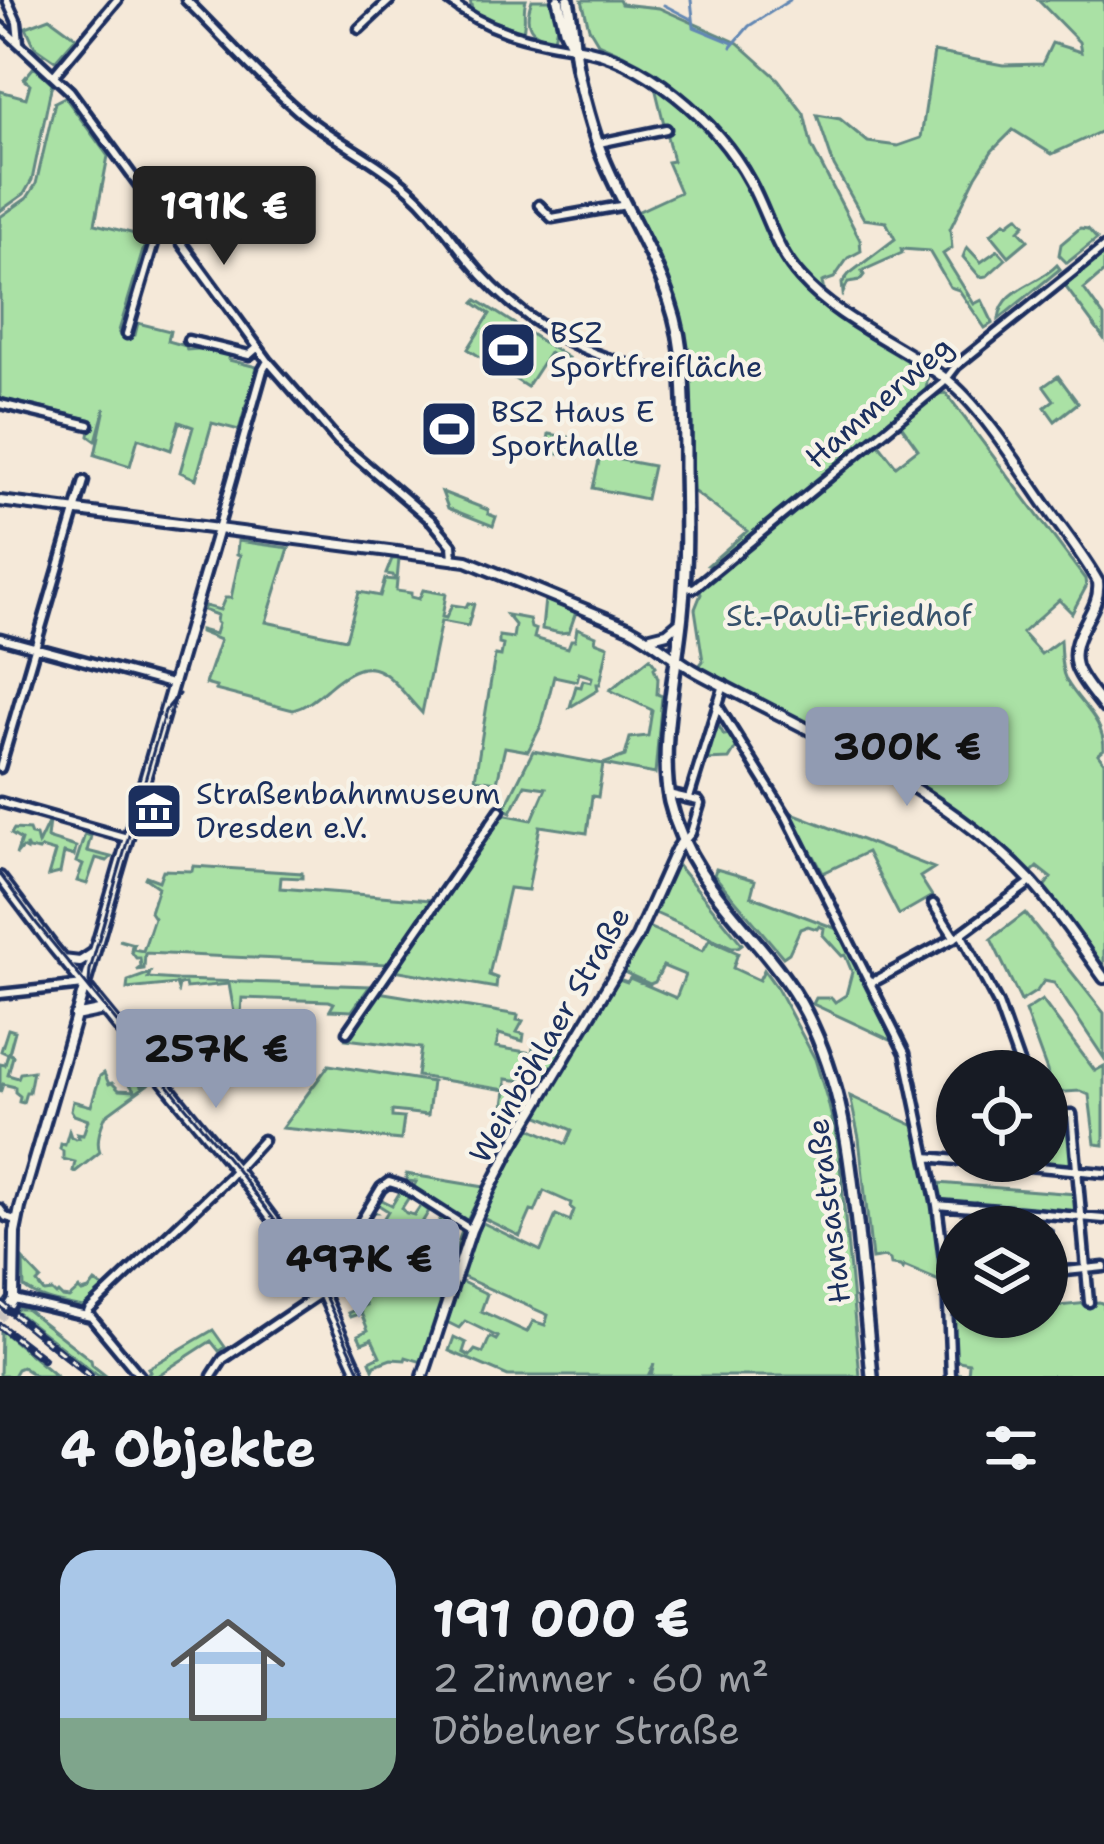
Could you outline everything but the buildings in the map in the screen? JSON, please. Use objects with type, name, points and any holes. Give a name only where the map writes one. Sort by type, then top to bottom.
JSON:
[{"type":"main road","points":[[558,0],[574,46]]},
{"type":"main road","points":[[568,0],[574,46]]},
{"type":"main road","name":"Hansastraße","points":[[574,46],[598,144],[678,330],[683,373],[684,587],[667,751],[668,794],[682,842],[701,875],[796,995],[825,1054],[850,1150],[872,1376]]},
{"type":"street","points":[[7,0],[19,42]]},
{"type":"street","points":[[55,74],[117,0]]},
{"type":"street","points":[[186,0],[300,112],[407,188],[445,226],[481,273],[532,319],[585,351],[633,366],[683,373]]},
{"type":"street","points":[[359,29],[390,0]]},
{"type":"street","points":[[448,0],[497,30],[605,53],[690,108],[739,164],[777,245],[802,280],[830,304],[946,380],[995,435],[1098,582],[1098,597],[1078,634],[1075,658],[1081,676],[1104,707]]},
{"type":"street","points":[[0,26],[70,91],[268,361],[338,441],[432,521],[452,545],[453,559]]},
{"type":"street","points":[[598,144],[666,129]]},
{"type":"street","points":[[539,205],[552,218],[626,205]]},
{"type":"street","points":[[127,334],[159,226],[165,222]]},
{"type":"street","name":"Hammerweg","points":[[684,587],[694,588],[1104,247]]},
{"type":"street","points":[[188,340],[249,355],[257,348]]},
{"type":"street","points":[[140,1376],[87,1315],[8,1308],[17,1221],[268,361]]},
{"type":"street","points":[[0,404],[89,425]]},
{"type":"street","points":[[0,768],[84,481]]},
{"type":"street","points":[[0,501],[481,564],[630,628],[724,685],[920,791],[976,832],[1031,882],[1104,978]]},
{"type":"street","points":[[649,638],[667,633],[681,621]]},
{"type":"street","points":[[0,638],[171,684]]},
{"type":"street","name":"Weinböhlaer Straße","points":[[423,1376],[471,1230],[511,1148],[637,938],[676,850],[691,832],[700,804],[689,798],[724,685]]},
{"type":"street","points":[[717,705],[787,817],[905,1053],[937,1205],[950,1206]]},
{"type":"street","points":[[668,794],[689,798]]},
{"type":"street","points":[[0,802],[127,838]]},
{"type":"street","points":[[347,1032],[500,810]]},
{"type":"street","points":[[0,877],[301,1257],[360,1376]]},
{"type":"street","points":[[871,983],[958,936],[1031,882]]},
{"type":"street","points":[[933,904],[998,1004],[1014,1050]]},
{"type":"street","points":[[64,960],[83,962],[93,953]]},
{"type":"street","points":[[0,994],[84,985]]},
{"type":"street","points":[[75,1016],[104,1010]]},
{"type":"street","points":[[1068,1114],[1072,1114],[1090,1302]]},
{"type":"street","points":[[87,1315],[263,1140]]},
{"type":"street","points":[[926,1157],[936,1158]]},
{"type":"street","points":[[1068,1170],[1104,1173]]},
{"type":"street","points":[[212,1376],[226,1356],[320,1289],[385,1184],[402,1186],[471,1230]]},
{"type":"street","points":[[0,1209],[17,1221]]},
{"type":"street","points":[[1068,1216],[1104,1219]]},
{"type":"street","points":[[1068,1271],[1104,1268]]},
{"type":"street","points":[[949,1338],[951,1376]]},
{"type":"green space","points":[[470,0],[526,0],[522,33],[473,14]]},
{"type":"green space","points":[[532,0],[551,0],[557,26],[554,38],[530,27]]},
{"type":"green space","points":[[582,0],[619,0],[659,8],[738,43],[778,79],[804,114],[812,147],[860,240],[861,251],[848,258],[834,278],[822,282],[824,292],[783,247],[758,184],[714,122],[662,79],[598,43]]},
{"type":"green space","points":[[1038,0],[1104,0],[1104,130],[1052,154],[1013,130],[976,176],[950,229],[952,248],[943,254],[974,304],[982,300],[993,323],[985,328],[959,290],[950,287],[929,251],[901,249],[902,253],[862,271],[860,280],[848,282],[843,293],[842,283],[849,274],[895,239],[886,222],[864,219],[834,166],[817,115],[840,119],[868,142],[898,146],[921,138],[934,52],[1003,65],[1042,64],[1052,43],[1081,52],[1079,42]]},
{"type":"green space","points":[[50,18],[76,37],[55,61],[35,47],[26,27]]},
{"type":"green space","points":[[34,67],[52,83],[32,180],[24,194],[0,211],[0,91],[26,98],[30,84],[24,79]]},
{"type":"green space","points":[[655,87],[730,158],[775,251],[801,287],[853,327],[928,372],[926,391],[714,566],[708,565],[747,531],[693,491],[686,342],[666,276],[637,212],[680,192],[667,162],[673,161]]},
{"type":"green space","points":[[65,97],[108,156],[95,224],[147,237],[121,336],[135,335],[138,323],[170,331],[168,341],[187,350],[212,348],[229,354],[229,360],[257,367],[239,430],[212,423],[196,479],[180,472],[193,427],[179,422],[171,450],[138,438],[130,466],[95,455],[105,408],[96,441],[89,436],[92,420],[0,398],[0,217],[27,198],[36,184],[55,102]]},
{"type":"green space","points":[[1018,216],[1025,224],[1019,230],[1028,240],[1009,256],[991,234]]},
{"type":"green space","points":[[1080,228],[1097,239],[1067,263],[1059,255],[1061,244]]},
{"type":"green space","points":[[967,247],[981,262],[998,250],[1006,259],[980,277],[963,257]]},
{"type":"green space","points":[[1104,253],[1104,272],[1084,289],[1104,317],[1104,339],[1065,286]]},
{"type":"green space","points":[[1057,265],[1060,269],[999,319],[1007,300]]},
{"type":"green space","name":"BSZ Sportfreifläche","points":[[477,300],[568,358],[565,362],[549,353],[527,387],[468,349],[490,314],[474,303]]},
{"type":"green space","points":[[1058,376],[1078,403],[1055,421],[1045,407],[1054,400],[1044,386]]},
{"type":"green space","name":"St.-Pauli-Friedhof","points":[[946,393],[1085,579],[1086,587],[1072,613],[1059,600],[1022,633],[1041,654],[1060,640],[1066,680],[1103,738],[1104,749],[1098,754],[1104,762],[1104,969],[1043,888],[1051,878],[1037,867],[1031,873],[979,827],[922,787],[699,666],[703,661],[695,609],[705,584],[878,443],[896,466],[918,449],[900,424],[937,394]]},
{"type":"green space","points":[[549,434],[580,439],[578,457],[546,452]]},
{"type":"green space","points":[[600,456],[653,466],[646,499],[593,488]]},
{"type":"green space","points":[[442,492],[488,510],[496,517],[493,526],[448,508]]},
{"type":"green space","points":[[238,541],[289,548],[266,622],[346,639],[359,592],[380,596],[385,579],[395,580],[386,574],[392,559],[399,559],[396,591],[419,599],[423,590],[446,594],[442,617],[446,618],[452,605],[474,604],[468,626],[441,621],[422,713],[389,677],[369,668],[343,676],[293,710],[205,684],[220,640],[200,632],[215,634],[218,624],[217,615],[203,610],[205,606],[220,610],[225,598],[231,598],[240,555]]},
{"type":"green space","points":[[545,599],[576,612],[569,632],[542,629]]},
{"type":"green space","points":[[507,615],[529,619],[536,630],[534,638],[568,648],[577,628],[608,646],[598,690],[570,707],[576,686],[581,687],[583,680],[591,682],[592,677],[579,673],[577,681],[554,676],[542,724],[528,751],[505,747],[497,782],[475,779],[495,655],[501,656],[503,645],[499,636],[513,638],[515,625]]},
{"type":"green space","points":[[650,658],[656,666],[657,694],[662,696],[655,774],[603,764],[625,756],[630,738],[648,736],[652,710],[610,690]]},
{"type":"green space","points":[[717,723],[737,746],[729,759],[706,760]]},
{"type":"green space","points":[[533,751],[603,764],[587,833],[540,826],[528,890],[509,888],[489,975],[497,978],[496,988],[394,970],[502,814],[532,820],[546,788],[525,785],[511,812],[504,809]]},
{"type":"green space","points":[[787,811],[934,868],[920,877],[932,896],[899,915],[867,852],[823,873]]},
{"type":"green space","points":[[49,821],[47,838],[76,847],[74,856],[64,853],[60,873],[48,876],[55,852],[26,845],[16,855],[21,840],[11,834],[14,829],[29,830],[38,844]]},
{"type":"green space","points":[[85,834],[91,836],[87,851],[111,857],[107,861],[96,858],[87,884],[77,881],[83,865],[76,862]]},
{"type":"green space","points":[[675,862],[742,944],[732,947],[655,913]]},
{"type":"green space","points":[[193,866],[302,873],[302,878],[281,877],[280,888],[431,900],[387,964],[145,953],[144,969],[137,970],[140,958],[131,951],[132,944],[119,940],[134,944],[133,949],[143,951],[158,887],[146,876],[159,881],[163,870],[192,871]]},
{"type":"green space","points":[[716,869],[755,880],[751,896],[840,930],[897,1043],[813,1004],[816,998],[835,1002],[846,995],[852,972],[845,955],[823,935],[824,928],[800,929],[783,957],[714,875]]},
{"type":"green space","points":[[1025,913],[1104,1013],[1104,1058],[1054,983],[1044,981],[1021,1001],[991,939]]},
{"type":"green space","points":[[648,927],[703,951],[709,940],[738,953],[733,968],[759,980],[764,970],[815,1059],[838,1144],[860,1376],[651,1376],[654,1364],[648,1376],[508,1376],[449,1351],[454,1337],[466,1343],[463,1352],[470,1356],[475,1350],[483,1353],[490,1337],[498,1337],[465,1321],[459,1328],[447,1322],[460,1281],[487,1294],[481,1311],[527,1332],[533,1321],[545,1325],[548,1315],[461,1276],[481,1222],[541,1251],[556,1215],[570,1221],[571,1203],[544,1191],[520,1236],[483,1218],[530,1128],[566,1144],[572,1130],[537,1115],[619,979],[627,982],[630,978],[676,998],[685,975],[663,966],[650,984],[624,972]]},
{"type":"green space","points":[[150,973],[148,978],[177,980],[370,986],[352,1011],[330,1010],[334,1003],[329,1001],[242,998],[246,1042],[212,1041],[238,1035],[229,984],[127,989],[128,981]]},
{"type":"green space","points":[[378,992],[518,1015],[517,1020],[523,1021],[517,1032],[524,1034],[523,1041],[499,1034],[496,1047],[532,1053],[533,1048],[552,1041],[547,1050],[553,1054],[559,1045],[564,1048],[542,1083],[506,1079],[506,1086],[538,1091],[507,1142],[494,1134],[502,1121],[506,1090],[417,1076],[421,1048],[346,1039]]},
{"type":"green space","points":[[1042,1000],[1095,1071],[1104,1066],[1104,1145],[1095,1144],[1089,1095],[1068,1092],[1068,1050],[1039,1050],[1025,1011]]},
{"type":"green space","points":[[8,1029],[15,1031],[8,1075],[18,1078],[20,1073],[33,1071],[23,1103],[15,1087],[3,1084],[0,1093],[0,1064],[5,1065],[8,1054],[1,1051]]},
{"type":"green space","points":[[329,1065],[432,1082],[428,1115],[392,1111],[392,1117],[404,1118],[401,1140],[282,1128]]},
{"type":"green space","points":[[104,1073],[119,1090],[135,1091],[125,1078],[131,1073],[142,1086],[151,1082],[106,1115],[100,1152],[75,1172],[75,1162],[63,1159],[61,1144],[65,1145],[69,1131],[76,1139],[77,1134],[83,1135],[88,1120],[74,1115],[73,1101],[91,1106]]},
{"type":"green space","points":[[850,1096],[915,1126],[936,1229],[936,1280],[891,1265],[885,1257],[872,1259]]},
{"type":"green space","points":[[406,1174],[484,1187],[467,1221],[413,1188],[416,1182],[407,1181]]},
{"type":"green space","points":[[938,1183],[1075,1194],[1076,1214],[1068,1213],[1068,1206],[941,1202]]},
{"type":"green space","points":[[400,1192],[409,1197],[402,1208],[406,1213],[414,1215],[421,1205],[429,1211],[423,1221],[427,1226],[435,1228],[441,1218],[450,1224],[443,1234],[447,1245],[456,1248],[462,1231],[464,1235],[422,1362],[391,1359],[373,1369],[370,1361],[380,1356],[372,1339],[362,1343],[358,1335],[368,1330],[361,1313],[350,1317],[348,1313],[366,1305],[357,1284],[364,1270],[357,1266],[368,1244],[356,1239],[345,1257],[372,1210],[360,1236],[366,1232],[373,1236],[388,1211],[377,1204],[380,1199],[392,1205]],"holes":[[[398,1228],[432,1248],[424,1263],[389,1242]],[[382,1257],[416,1277],[408,1292],[373,1271]]]},
{"type":"green space","points":[[23,1260],[41,1279],[37,1283],[44,1292],[69,1298],[79,1289],[89,1290],[95,1282],[104,1288],[83,1307],[44,1298],[24,1287]]},
{"type":"green space","points":[[1104,1304],[1104,1376],[955,1376],[968,1375],[969,1363],[954,1360],[953,1338],[1068,1338],[1068,1305]]},
{"type":"green space","points":[[26,1309],[106,1376],[98,1376],[15,1311]]},
{"type":"green space","points":[[1,1330],[56,1376],[36,1376],[22,1367],[13,1376],[0,1376]]},
{"type":"green space","points":[[213,1330],[225,1347],[219,1351],[211,1341],[150,1376],[148,1368]]},
{"type":"waterway","points":[[691,0],[694,27],[733,43]]},
{"type":"waterway","points":[[731,47],[749,26],[790,0]]},
{"type":"waterway","points":[[664,5],[693,20]]},
{"type":"tunnel","points":[[0,1319],[4,1314]]},
{"type":"tram line","points":[[93,993],[90,970],[165,711],[179,694]]},
{"type":"tram line","points":[[0,874],[297,1250],[320,1285],[362,1376]]},
{"type":"railway","points":[[0,1303],[90,1376]]},
{"type":"railway","points":[[0,1326],[43,1359]]},
{"type":"place","name":"BSZ Sportfreifläche","points":[[508,350]]},
{"type":"place","name":"BSZ Haus E Sporthalle","points":[[449,429]]},
{"type":"place","name":"Straßenbahnmuseum Dresden e.V.","points":[[154,811]]}]
